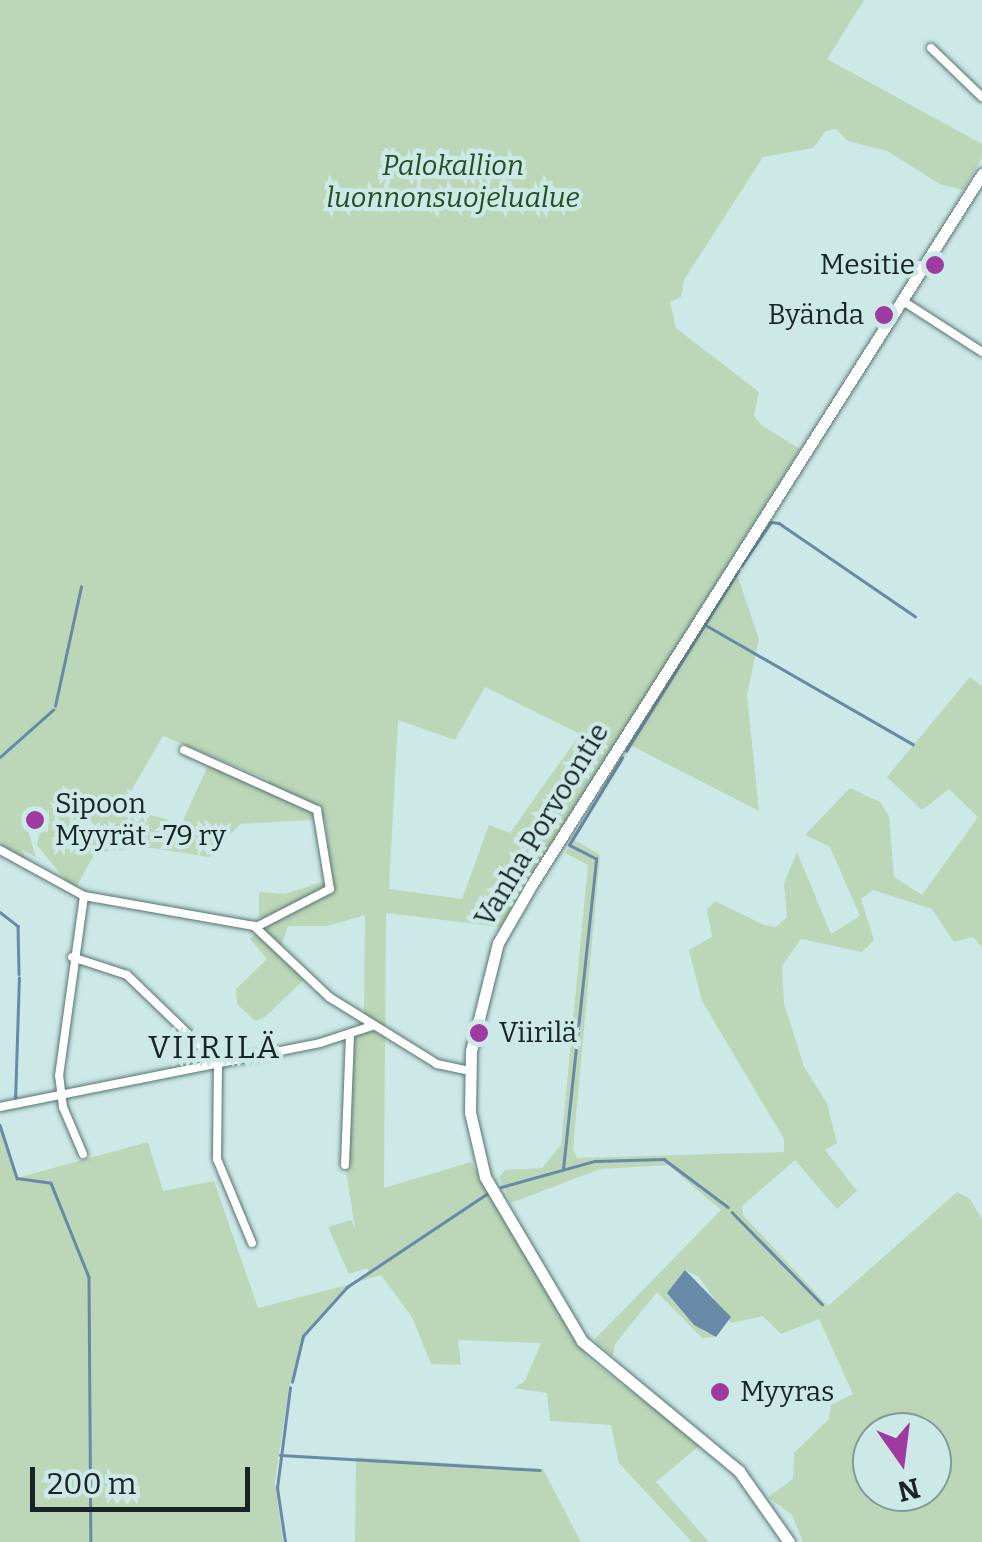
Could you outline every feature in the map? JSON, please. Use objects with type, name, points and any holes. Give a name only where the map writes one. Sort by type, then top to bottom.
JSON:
[{"type":"street","points":[[931,48],[982,98]]},
{"type":"street","name":"Vanha Porvoontie","points":[[789,1542],[739,1471],[582,1341],[485,1177],[469,1072],[483,989],[512,918],[980,183]]},
{"type":"street","points":[[903,301],[982,352]]},
{"type":"street","points":[[184,750],[317,810],[330,889],[256,927]]},
{"type":"street","points":[[0,850],[84,896],[256,927],[324,994],[436,1064],[469,1072]]},
{"type":"street","points":[[83,1154],[61,1096],[72,957],[84,896]]},
{"type":"street","points":[[72,957],[126,974],[218,1063],[217,1160],[252,1243]]},
{"type":"street","points":[[0,1107],[218,1063],[372,1026]]},
{"type":"street","points":[[345,1165],[350,1034]]},
{"type":"green space","name":"Palokallion luonnonsuojelualue","points":[[0,0],[864,0],[827,59],[982,144],[982,158],[963,190],[940,184],[887,151],[848,141],[836,129],[826,131],[813,148],[763,157],[684,280],[681,297],[670,302],[676,328],[759,392],[754,416],[761,425],[800,449],[501,927],[386,913],[384,1188],[471,1162],[588,1358],[700,1445],[656,1482],[709,1542],[692,1542],[619,1463],[611,1425],[550,1421],[547,1393],[514,1388],[525,1381],[541,1343],[458,1340],[461,1365],[431,1364],[412,1317],[381,1275],[347,1285],[369,1274],[367,1268],[349,1274],[328,1227],[351,1220],[355,1228],[345,1165],[350,1034],[372,1025],[364,1020],[365,915],[327,926],[288,926],[279,951],[306,978],[265,1017],[255,1021],[237,1004],[236,989],[267,959],[250,939],[259,930],[259,892],[285,894],[322,882],[333,887],[325,819],[240,824],[209,857],[146,847],[95,853],[74,891],[37,845],[40,831],[48,832],[49,808],[43,826],[32,825],[29,834],[36,857],[22,850],[28,863],[0,851]],"holes":[[[485,687],[580,734],[510,833],[489,825],[462,899],[389,889],[398,720],[455,740]],[[163,736],[269,780],[269,784],[210,761],[182,823],[121,808]]]},
{"type":"green space","points":[[737,574],[759,639],[747,695],[759,811],[630,745]]},
{"type":"green space","points":[[970,677],[982,686],[982,947],[973,937],[954,942],[932,909],[873,890],[861,899],[874,940],[862,952],[801,939],[782,966],[784,1003],[804,1067],[827,1103],[837,1143],[825,1150],[857,1191],[837,1209],[795,1160],[742,1206],[743,1215],[828,1306],[957,1192],[970,1199],[982,1219],[982,1542],[803,1542],[792,1515],[768,1497],[793,1479],[794,1453],[829,1419],[831,1405],[853,1394],[819,1319],[781,1334],[763,1316],[731,1323],[699,1277],[685,1270],[703,1331],[716,1337],[702,1338],[657,1292],[615,1344],[613,1356],[594,1340],[721,1210],[668,1165],[600,1169],[511,1203],[499,1177],[505,1170],[542,1168],[561,1145],[588,865],[565,853],[575,840],[600,855],[573,1149],[577,1158],[784,1152],[784,1139],[702,1001],[689,950],[712,937],[707,910],[715,901],[776,927],[787,917],[784,883],[797,852],[831,934],[860,916],[830,847],[805,835],[850,788],[880,802],[889,816],[894,877],[922,895],[978,817],[949,789],[922,810],[887,777]]},
{"type":"green space","points":[[0,1125],[17,1178],[148,1142],[163,1191],[214,1181],[258,1308],[347,1285],[307,1332],[289,1388],[275,1482],[283,1542],[0,1542]]},
{"type":"green space","points":[[356,1457],[543,1469],[581,1542],[355,1542]]},
{"type":"water","points":[[685,1270],[731,1317],[716,1337],[694,1325],[667,1293]]},
{"type":"waterway","points":[[741,566],[771,522],[779,523],[915,616]]},
{"type":"waterway","points":[[626,751],[738,571]]},
{"type":"waterway","points":[[55,706],[81,587]]},
{"type":"waterway","points":[[704,624],[913,744]]},
{"type":"waterway","points":[[0,757],[53,710]]},
{"type":"waterway","points":[[563,1169],[596,859],[569,845],[622,758]]},
{"type":"waterway","points":[[0,912],[18,926],[19,974]]},
{"type":"waterway","points":[[15,1102],[19,978]]},
{"type":"waterway","points":[[0,1125],[17,1178],[51,1183],[89,1277],[91,1542]]},
{"type":"waterway","points":[[501,1187],[595,1161],[664,1159],[728,1207]]},
{"type":"waterway","points":[[292,1382],[303,1336],[347,1287],[488,1193]]},
{"type":"waterway","points":[[732,1212],[822,1304]]},
{"type":"waterway","points":[[285,1542],[277,1488],[290,1388]]},
{"type":"waterway","points":[[280,1455],[540,1470]]},
{"type":"place","name":"Mesitie","points":[[935,265]]},
{"type":"place","name":"Byända","points":[[884,315]]},
{"type":"place","name":"Sipoon Myyrät -79 ry","points":[[35,820]]},
{"type":"place","name":"Viirilä","points":[[479,1033]]},
{"type":"place","name":"Myyras","points":[[720,1392]]},
{"type":"district","name":"VIIRILÄ","points":[[215,1047]]}]
